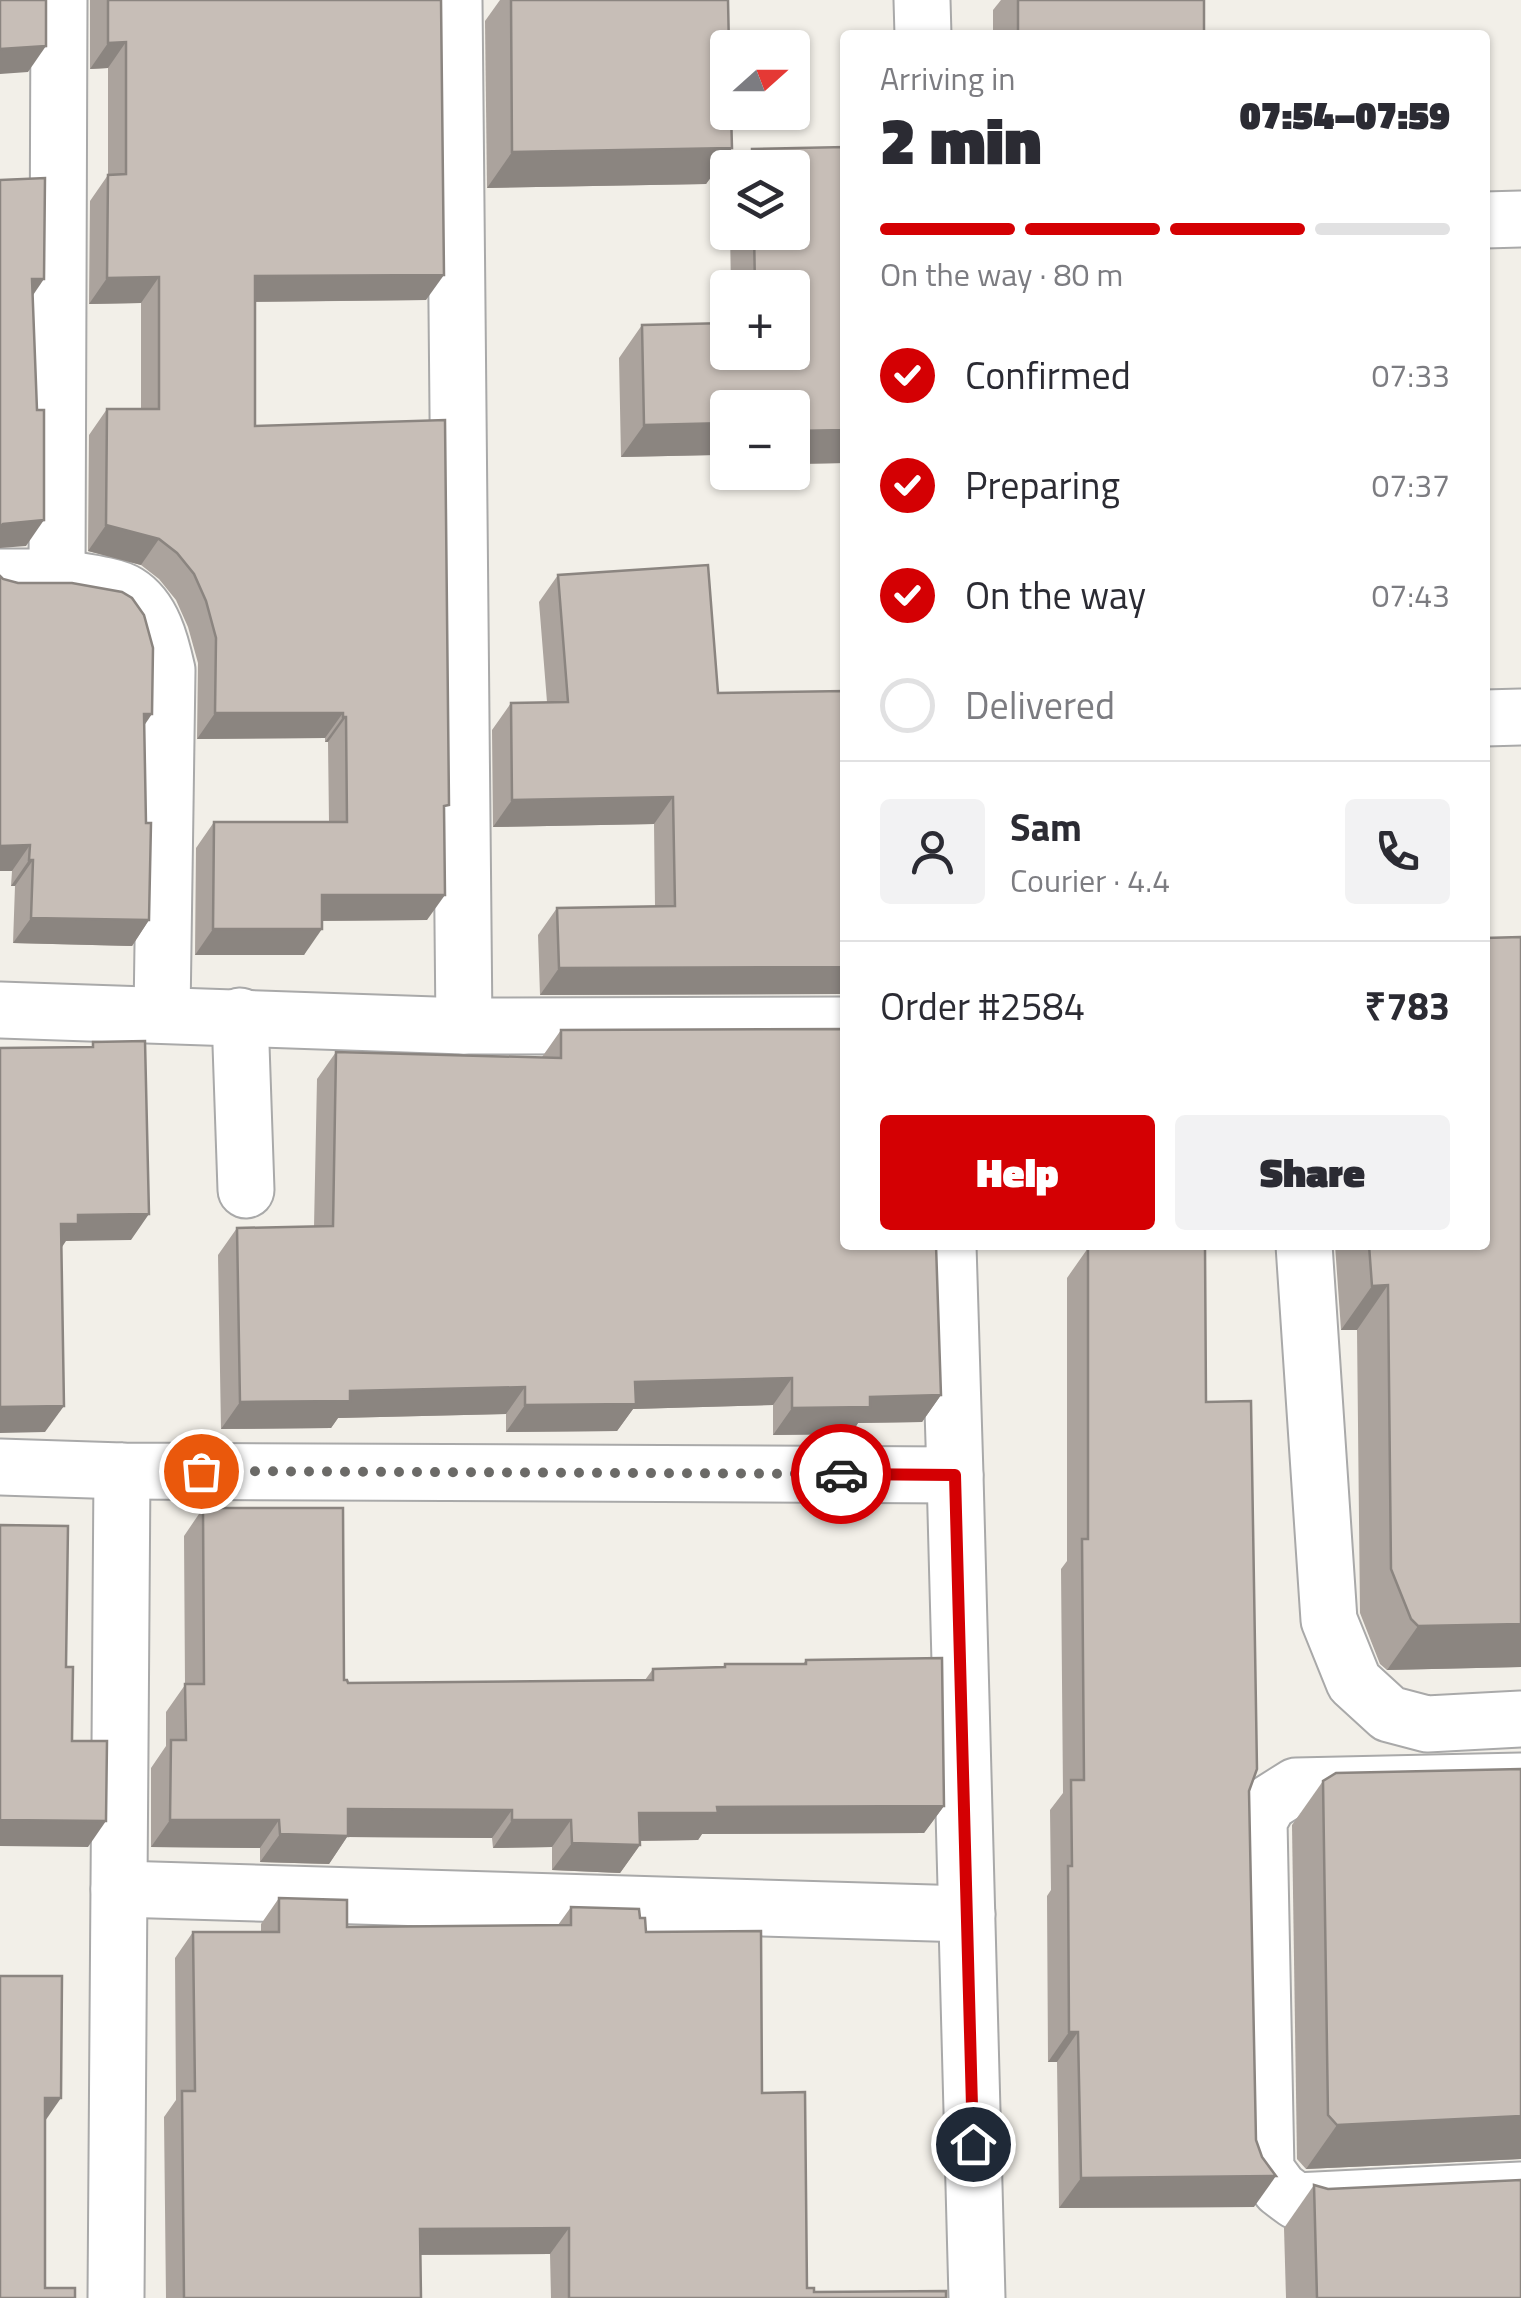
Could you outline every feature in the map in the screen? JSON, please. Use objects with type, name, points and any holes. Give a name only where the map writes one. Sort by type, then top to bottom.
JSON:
[{"type":"street","points":[[56,577],[59,0]]},
{"type":"street","points":[[454,0],[464,1026]]},
{"type":"street","points":[[922,0],[923,30]]},
{"type":"street","points":[[1490,220],[1521,220]]},
{"type":"street","points":[[0,578],[56,577],[126,592],[146,611],[161,641],[167,670],[162,1014]]},
{"type":"street","points":[[1490,718],[1521,717]]},
{"type":"street","points":[[0,1010],[464,1026],[840,1025]]},
{"type":"street","points":[[240,1016],[246,1190]]},
{"type":"street","points":[[948,1250],[978,2298]]},
{"type":"street","points":[[1304,1250],[1328,1620],[1354,1682],[1388,1714],[1427,1724],[1521,1719]]},
{"type":"street","points":[[0,1467],[955,1475]]},
{"type":"street","points":[[116,2298],[122,1471]]},
{"type":"street","points":[[1521,1780],[1296,1786],[1269,1803],[1258,1820],[1266,2170],[1273,2180],[1296,2202],[1521,2190]]},
{"type":"street","points":[[119,1890],[967,1914]]},
{"type":"building","points":[[0,0],[46,0],[46,46],[0,49]]},
{"type":"building","points":[[108,0],[441,0],[444,275],[255,276],[255,426],[445,420],[449,805],[444,806],[445,895],[322,895],[322,929],[213,929],[214,822],[347,822],[346,717],[343,713],[215,713],[216,638],[194,574],[159,539],[106,525],[107,409],[159,409],[159,277],[107,278],[108,175],[126,174],[126,42],[108,43]]},
{"type":"building","points":[[511,0],[728,0],[729,30],[710,30],[710,130],[732,130],[732,148],[512,152]]},
{"type":"building","points":[[1018,0],[1204,0],[1204,30],[1018,30]]},
{"type":"building","points":[[840,147],[840,430],[810,431],[810,390],[710,390],[710,423],[644,425],[642,325],[710,323],[710,370],[810,370],[810,270],[755,270],[754,250],[810,250],[810,150],[752,150]]},
{"type":"building","points":[[45,178],[44,279],[32,279],[37,410],[44,410],[44,520],[0,527],[0,180]]},
{"type":"building","points":[[708,565],[718,693],[840,691],[840,967],[559,968],[557,908],[675,906],[673,797],[512,800],[511,703],[568,702],[558,575]]},
{"type":"building","points":[[0,576],[18,583],[72,583],[122,592],[132,598],[144,615],[153,648],[152,714],[144,714],[146,823],[151,823],[149,920],[31,918],[30,845],[0,846]]},
{"type":"building","points":[[1521,937],[1521,1624],[1418,1626],[1411,1619],[1391,1569],[1388,1285],[1372,1286],[1369,1250],[1490,1250],[1490,938]]},
{"type":"building","points":[[840,1029],[840,1250],[936,1250],[941,1395],[870,1397],[870,1407],[792,1408],[792,1378],[635,1382],[636,1404],[525,1405],[525,1387],[350,1391],[350,1401],[240,1402],[237,1228],[333,1226],[336,1052],[561,1058],[561,1030]]},
{"type":"building","points":[[145,1041],[149,1214],[78,1215],[78,1224],[61,1224],[64,1406],[0,1407],[0,1048],[93,1047],[93,1042]]},
{"type":"building","points":[[1088,1250],[1205,1250],[1206,1402],[1251,1401],[1257,1769],[1249,1791],[1256,2140],[1262,2157],[1276,2176],[1081,2178],[1078,2032],[1069,2032],[1068,1866],[1072,1866],[1071,1780],[1084,1780],[1082,1539],[1088,1539]]},
{"type":"building","points":[[203,1508],[343,1508],[344,1680],[348,1683],[653,1680],[653,1669],[806,1664],[806,1660],[942,1658],[944,1806],[717,1807],[718,1813],[639,1813],[640,1845],[572,1843],[571,1820],[512,1820],[512,1810],[348,1809],[348,1836],[280,1834],[279,1820],[170,1820],[171,1740],[186,1740],[185,1684],[204,1684]]},
{"type":"building","points":[[0,1525],[68,1526],[66,1667],[73,1667],[72,1741],[107,1741],[106,1821],[0,1820]]},
{"type":"building","points":[[1521,1769],[1521,2116],[1337,2125],[1328,2115],[1323,1781],[1336,1773]]},
{"type":"building","points":[[279,1898],[347,1900],[347,1927],[571,1925],[571,1907],[639,1909],[640,1918],[645,1918],[646,1932],[761,1931],[762,2093],[805,2092],[807,2288],[814,2288],[814,2292],[946,2291],[946,2298],[569,2298],[569,2228],[420,2229],[421,2298],[184,2298],[182,2091],[195,2091],[193,1932],[279,1932]]},
{"type":"building","points":[[0,1976],[62,1976],[61,2098],[45,2098],[45,2288],[75,2288],[75,2298],[0,2298]]},
{"type":"building","points":[[1521,2180],[1521,2298],[1317,2298],[1314,2185],[1328,2189]]},
{"type":"way so far","points":[[201,1471],[841,1474]]},
{"type":"route","points":[[841,1474],[955,1475],[973,2144]]}]
